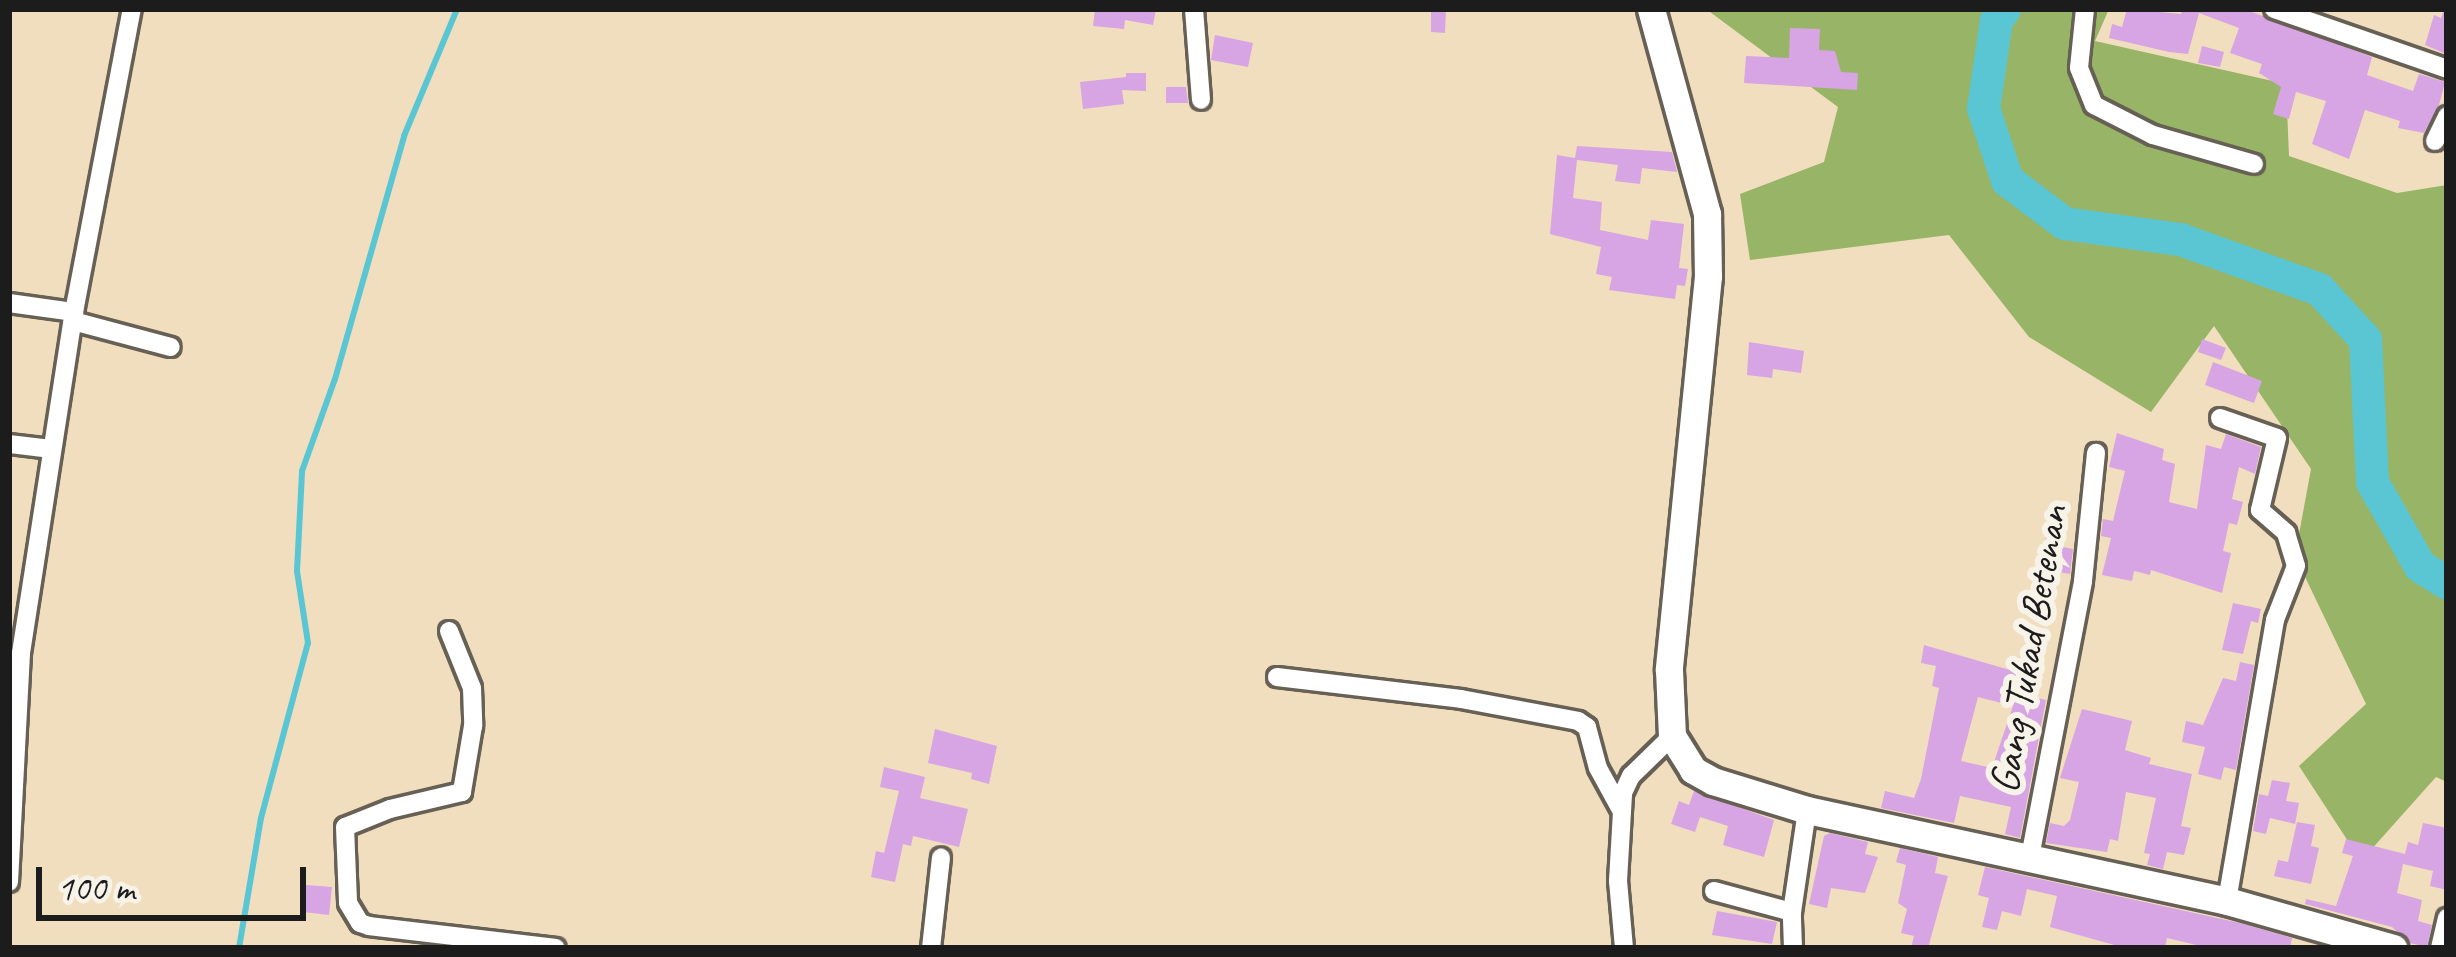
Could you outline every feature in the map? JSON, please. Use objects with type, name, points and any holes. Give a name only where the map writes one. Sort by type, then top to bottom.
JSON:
[{"type":"main road","points":[[1651,9],[1707,214],[1708,276],[1669,670],[1678,746],[1713,781],[1808,810],[2227,901],[2393,948]]},
{"type":"street","points":[[9,882],[22,653],[73,316],[132,9]]},
{"type":"street","points":[[1194,9],[1191,22],[1201,100]]},
{"type":"street","points":[[2085,9],[2080,68],[2094,105],[2153,135],[2254,164]]},
{"type":"street","points":[[2273,9],[2447,69]]},
{"type":"street","points":[[2435,141],[2447,116]]},
{"type":"street","points":[[9,303],[73,316],[171,347]]},
{"type":"street","points":[[2220,418],[2278,438],[2260,509],[2286,533],[2296,566],[2275,620],[2227,901]]},
{"type":"street","points":[[9,445],[51,449]]},
{"type":"street","name":"Gang Tukad Betenan","points":[[2030,857],[2083,580],[2096,453]]},
{"type":"street","points":[[449,631],[473,701],[462,792],[375,813],[346,827],[347,903],[352,915],[369,926],[556,948]]},
{"type":"street","points":[[1277,676],[1461,699],[1578,721],[1587,728],[1598,768],[1620,808]]},
{"type":"street","points":[[1624,948],[1618,881],[1620,808],[1626,783],[1642,764],[1678,746]]},
{"type":"street","points":[[1793,948],[1792,911],[1808,810]]},
{"type":"street","points":[[931,948],[940,858]]},
{"type":"street","points":[[1714,891],[1792,911]]},
{"type":"street","points":[[2440,948],[2447,918]]},
{"type":"green space","points":[[1706,9],[2109,9],[2095,41],[2286,84],[2289,156],[2397,193],[2447,185],[2447,782],[2436,777],[2361,861],[2299,766],[2366,704],[2295,556],[2311,469],[2214,326],[2151,412],[2029,337],[1949,235],[1750,260],[1740,194],[1824,162],[1838,107]]},
{"type":"building","points":[[1095,9],[1156,9],[1153,25],[1125,20],[1124,29],[1093,26]]},
{"type":"building","points":[[1431,9],[1446,9],[1445,33],[1431,32]]},
{"type":"building","points":[[2127,9],[2181,14],[2182,9],[2244,9],[2372,57],[2367,75],[2413,91],[2419,74],[2445,82],[2439,105],[2424,133],[2398,128],[2400,121],[2365,110],[2349,159],[2312,144],[2326,101],[2296,92],[2289,119],[2273,114],[2281,87],[2259,73],[2262,64],[2230,53],[2239,28],[2199,13],[2188,54],[2169,52],[2109,38],[2112,24],[2122,27]]},
{"type":"building","points":[[2444,10],[2446,54],[2425,45],[2434,15],[2441,18]]},
{"type":"building","points":[[1790,28],[1820,29],[1819,50],[1835,51],[1841,72],[1858,73],[1857,90],[1744,83],[1746,56],[1789,58]]},
{"type":"building","points":[[1215,35],[1253,43],[1248,67],[1211,60]]},
{"type":"building","points":[[2202,46],[2224,52],[2220,67],[2198,63]]},
{"type":"building","points":[[1126,73],[1146,73],[1146,91],[1122,90],[1124,104],[1083,109],[1080,82],[1126,77]]},
{"type":"building","points":[[1166,87],[1186,87],[1188,103],[1166,103]]},
{"type":"building","points":[[1577,146],[1672,152],[1677,172],[1642,168],[1640,184],[1615,181],[1618,165],[1577,160],[1573,198],[1602,202],[1600,230],[1648,240],[1651,220],[1684,224],[1679,268],[1688,269],[1685,286],[1677,285],[1675,299],[1609,290],[1612,277],[1596,274],[1601,247],[1550,234],[1557,155],[1575,158]]},
{"type":"building","points":[[2202,339],[2226,348],[2221,360],[2198,352]]},
{"type":"building","points":[[1749,342],[1804,351],[1801,373],[1773,369],[1772,378],[1747,375]]},
{"type":"building","points":[[2213,362],[2262,381],[2254,403],[2205,385]]},
{"type":"building","points":[[2117,433],[2164,449],[2162,460],[2175,464],[2169,502],[2197,509],[2206,445],[2221,449],[2226,434],[2261,447],[2255,474],[2239,467],[2232,499],[2243,502],[2237,525],[2229,523],[2223,551],[2231,553],[2222,593],[2151,570],[2150,575],[2134,571],[2132,581],[2102,575],[2111,538],[2101,536],[2103,519],[2113,521],[2125,471],[2109,467]]},
{"type":"building","points":[[2047,526],[2066,529],[2063,543],[2045,540]]},
{"type":"building","points":[[2058,546],[2073,549],[2070,574],[2053,571]]},
{"type":"building","points":[[2233,603],[2261,609],[2258,623],[2251,621],[2243,654],[2222,650]]},
{"type":"building","points":[[1924,645],[2037,678],[2033,697],[2046,700],[2020,838],[2005,834],[2011,807],[1960,796],[1954,823],[1881,808],[1885,791],[1914,798],[1921,779],[1939,688],[1932,686],[1936,666],[1921,663]],"holes":[[[1978,697],[2013,706],[1992,768],[1961,761]]]},
{"type":"building","points":[[2240,662],[2254,665],[2236,770],[2224,767],[2221,780],[2198,774],[2205,747],[2182,742],[2186,721],[2203,725],[2223,678],[2236,681]]},
{"type":"building","points":[[2082,709],[2132,721],[2125,750],[2151,758],[2149,764],[2192,774],[2181,826],[2191,828],[2184,855],[2167,852],[2163,869],[2147,865],[2150,854],[2144,853],[2156,798],[2126,792],[2118,841],[2110,839],[2107,852],[2046,843],[2050,823],[2064,826],[2070,820],[2079,782],[2060,778]]},
{"type":"building","points":[[935,729],[997,746],[989,784],[971,779],[972,773],[928,763]]},
{"type":"building","points":[[884,767],[925,777],[920,798],[968,809],[959,847],[913,836],[911,846],[903,844],[895,882],[871,877],[876,851],[884,853],[899,791],[880,787]]},
{"type":"building","points":[[2272,780],[2290,783],[2286,801],[2299,803],[2295,824],[2270,818],[2266,834],[2253,831],[2259,794],[2268,796]]},
{"type":"building","points":[[1694,791],[1774,820],[1764,857],[1723,845],[1728,826],[1700,817],[1695,832],[1671,824],[1679,801],[1689,805]]},
{"type":"building","points":[[2297,822],[2315,825],[2311,846],[2319,848],[2311,884],[2274,876],[2278,860],[2288,862]]},
{"type":"building","points":[[2423,823],[2447,828],[2447,890],[2430,886],[2433,871],[2403,864],[2397,893],[2422,900],[2418,921],[2432,925],[2427,947],[2410,943],[2392,927],[2305,904],[2306,899],[2336,906],[2353,856],[2342,853],[2346,839],[2405,854],[2408,842],[2418,845]]},
{"type":"building","points":[[1830,833],[1868,842],[1865,854],[1878,857],[1865,893],[1831,888],[1827,908],[1809,904],[1824,836]]},
{"type":"building","points":[[1900,848],[1938,857],[1935,873],[1948,876],[1928,948],[1911,948],[1914,936],[1901,933],[1907,909],[1898,903],[1906,865],[1896,862]]},
{"type":"building","points":[[1985,867],[2240,923],[2292,938],[2290,948],[2209,948],[2167,938],[2165,948],[2125,948],[2050,927],[2057,896],[2027,889],[2021,916],[2002,911],[1997,930],[1982,927],[1989,898],[1978,895]]},
{"type":"building","points":[[306,885],[332,887],[329,915],[303,912]]},
{"type":"building","points":[[1717,911],[1777,922],[1772,944],[1712,935]]},
{"type":"waterway","points":[[239,948],[261,818],[308,643],[297,571],[302,471],[335,379],[404,136],[457,9]]},
{"type":"waterway","points":[[2004,9],[1996,20],[1983,108],[2007,180],[2064,223],[2180,239],[2319,289],[2365,339],[2372,482],[2420,566],[2447,583]]}]
